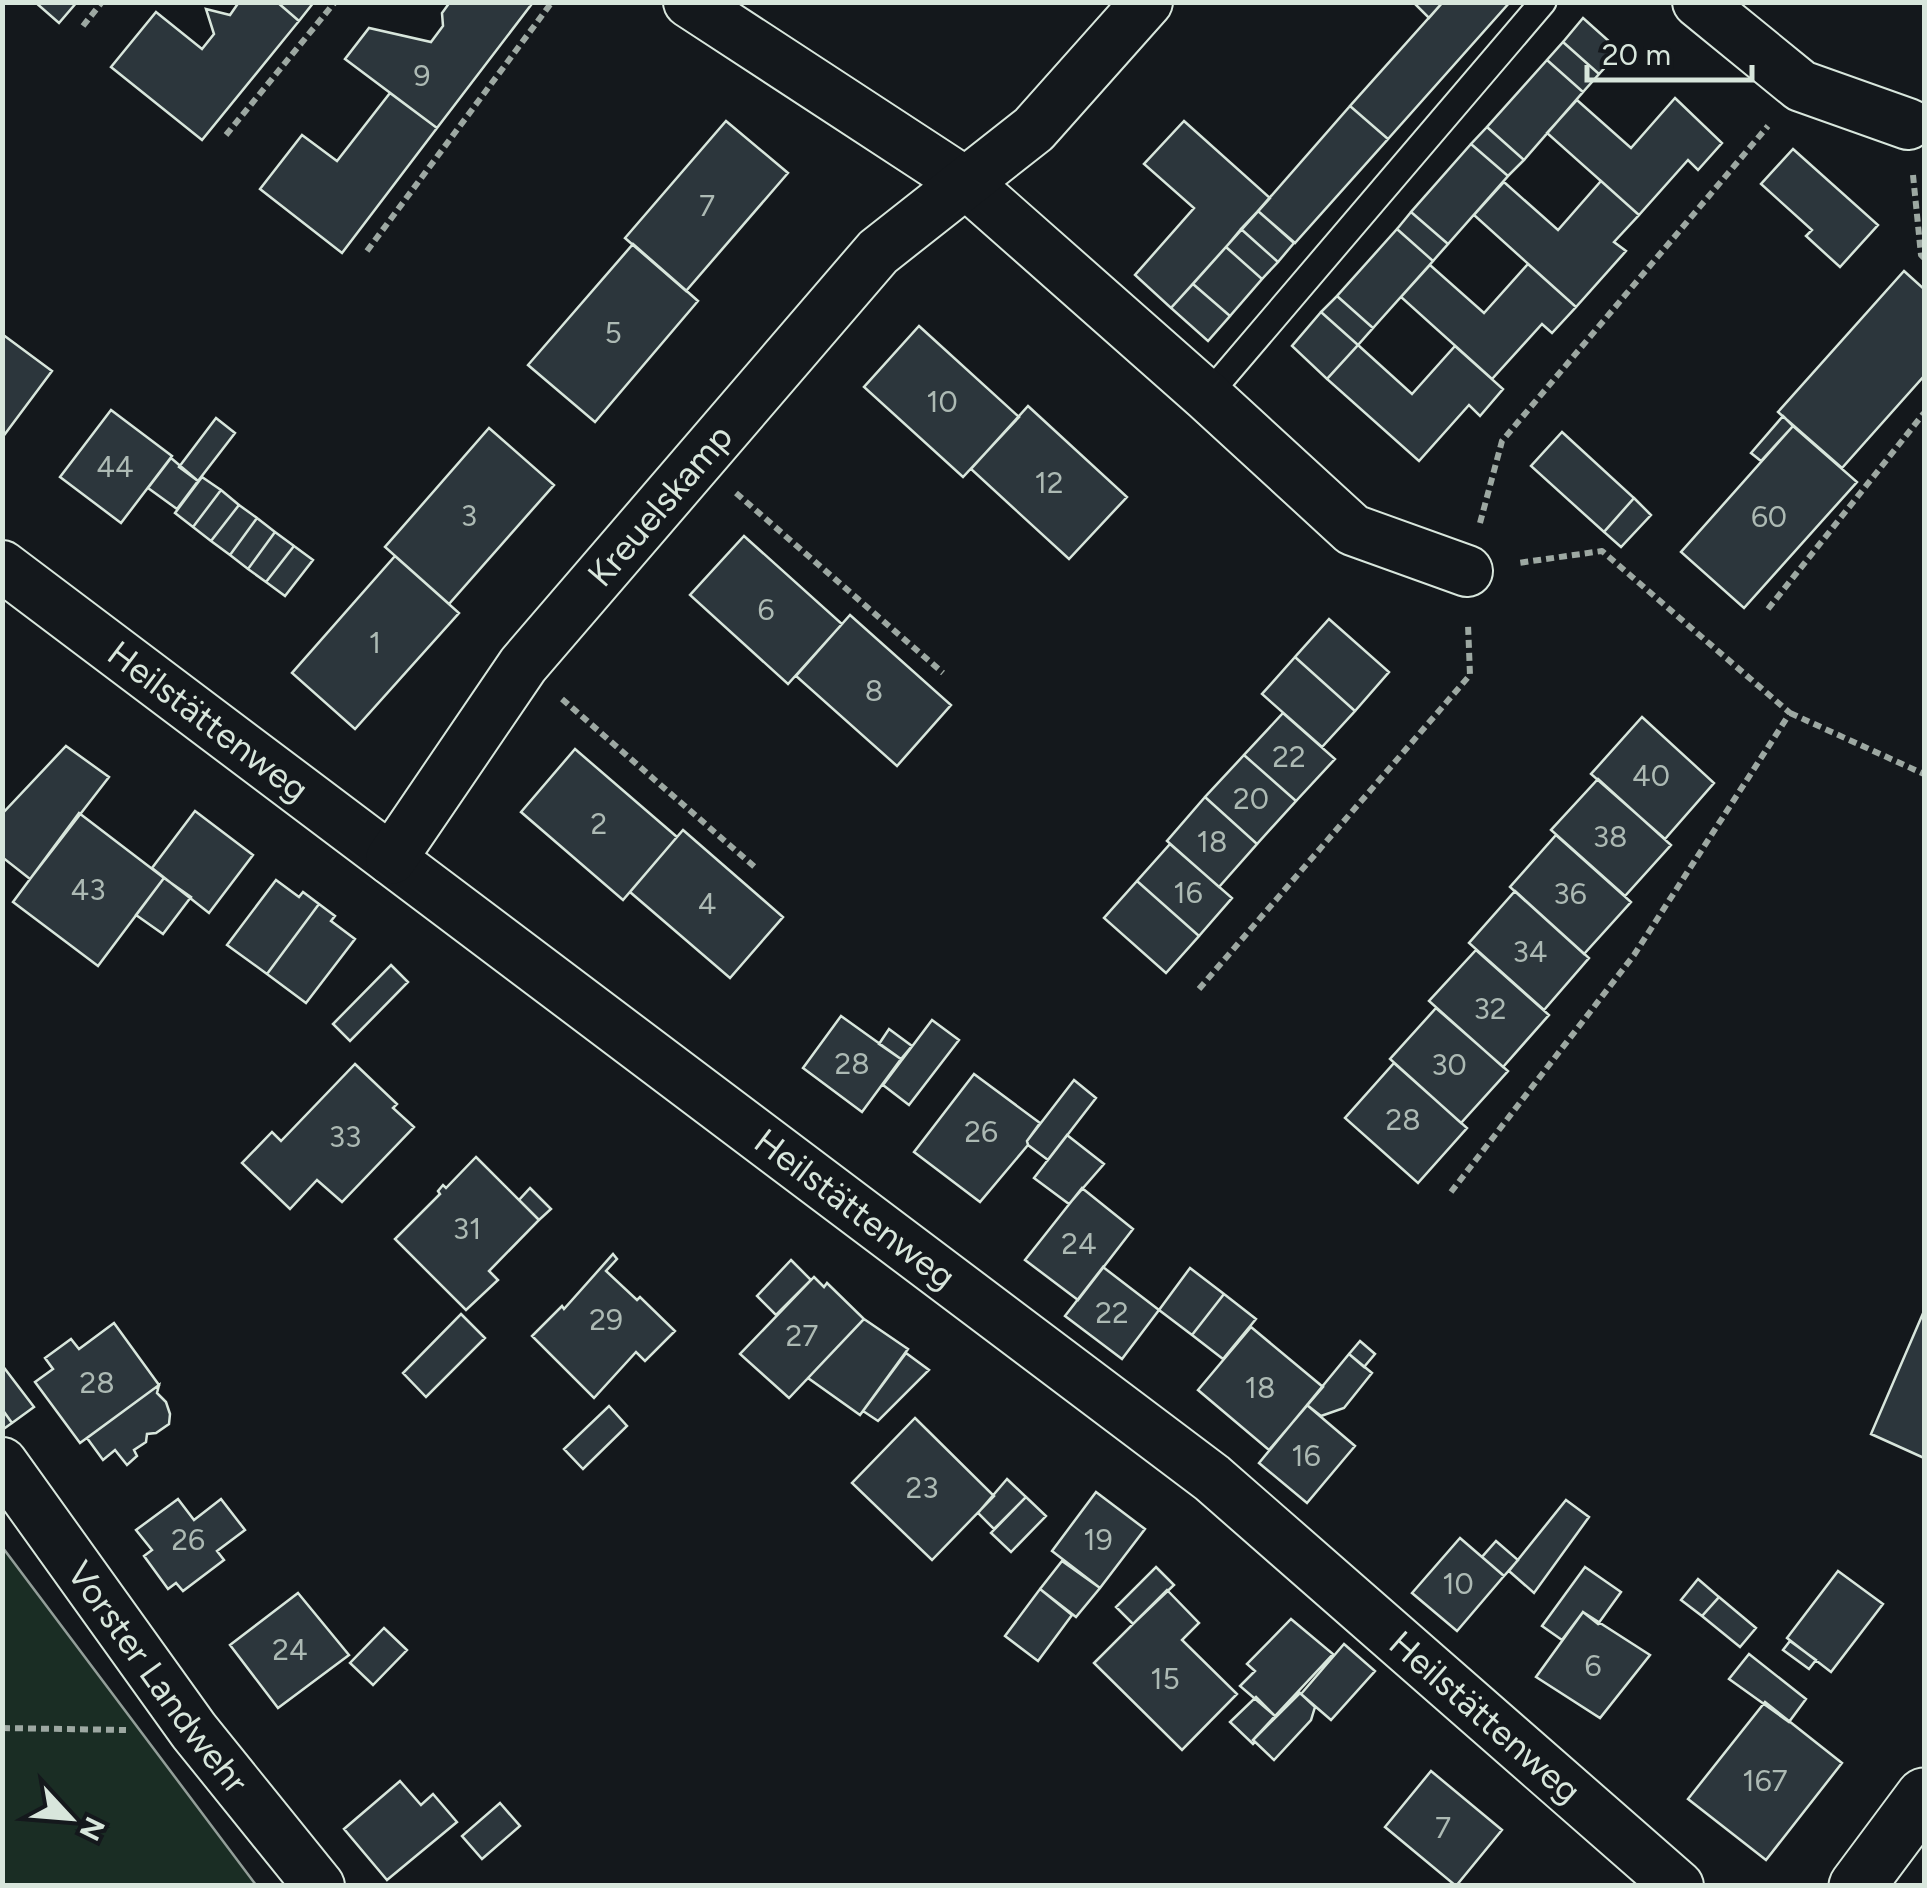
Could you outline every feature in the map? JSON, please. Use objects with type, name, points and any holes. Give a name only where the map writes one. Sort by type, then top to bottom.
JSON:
[{"type":"main road","points":[[1857,1886],[1924,1796]]},
{"type":"street","points":[[690,2],[966,182],[1353,530],[1467,571]]},
{"type":"street","name":"Kreuelskamp","points":[[391,859],[523,665],[878,252],[1034,129],[1147,2]]},
{"type":"street","points":[[1698,2],[1800,86],[1908,124]]},
{"type":"street","name":"Heilstättenweg","points":[[2,566],[1212,1478],[1678,1886]]},
{"type":"street","name":"Vorster Landwehr","points":[[2,1463],[194,1731],[319,1886]]},
{"type":"lane","points":[[1207,396],[1543,2]]},
{"type":"path","points":[[83,26],[102,2]]},
{"type":"path","points":[[226,135],[335,2]]},
{"type":"path","points":[[366,252],[552,2]]},
{"type":"path","points":[[1908,124],[1924,258]]},
{"type":"path","points":[[1768,609],[1924,412]]},
{"type":"path","points":[[699,460],[942,673]]},
{"type":"path","points":[[1467,571],[1602,551],[1790,713],[1924,774]]},
{"type":"path","points":[[523,665],[757,869]]},
{"type":"path","points":[[1451,1192],[1634,955],[1790,713]]},
{"type":"path","points":[[2,1728],[194,1731]]},
{"type":"green space","points":[[3,1548],[256,1885],[3,1885]]},
{"type":"building","points":[[35,2],[77,2],[59,23]]},
{"type":"building","points":[[239,2],[277,2],[299,21],[202,140],[111,67],[156,12],[202,49],[214,34],[206,9],[230,15]]},
{"type":"building","points":[[277,2],[314,2],[299,21]]},
{"type":"building","points":[[450,2],[531,5],[437,128],[345,59],[369,28],[431,42],[443,26],[442,13]]},
{"type":"building","points":[[1413,2],[1443,2],[1429,18]]},
{"type":"building","points":[[1443,2],[1510,2],[1388,139],[1350,106]]},
{"type":"building","points":[[1583,18],[1620,51],[1599,74],[1563,42]]},
{"type":"building","points":[[1563,42],[1599,74],[1583,92],[1547,60]]},
{"type":"building","points":[[1547,60],[1583,92],[1524,160],[1487,127]]},
{"type":"building","points":[[390,93],[437,128],[342,253],[260,189],[302,135],[337,161]]},
{"type":"building","points":[[1675,98],[1722,143],[1698,170],[1688,160],[1639,215],[1547,133],[1577,100],[1631,148]]},
{"type":"building","points":[[1350,106],[1388,139],[1295,243],[1258,211]]},
{"type":"building","points":[[726,121],[788,173],[686,291],[625,238]]},
{"type":"building","points":[[1184,121],[1270,198],[1171,308],[1135,275],[1194,208],[1144,164]]},
{"type":"building","points":[[1487,127],[1524,160],[1508,176],[1471,144]]},
{"type":"building","points":[[1471,144],[1508,176],[1448,244],[1411,212]]},
{"type":"building","points":[[1793,149],[1878,225],[1840,267],[1806,236],[1812,230],[1761,184]]},
{"type":"building","points":[[1601,181],[1639,215],[1614,242],[1626,251],[1576,307],[1474,215],[1504,182],[1558,230]]},
{"type":"building","points":[[1258,211],[1294,243],[1278,262],[1241,229]]},
{"type":"building","points":[[1411,212],[1448,244],[1433,261],[1397,229]]},
{"type":"building","points":[[1241,229],[1278,262],[1262,279],[1226,247]]},
{"type":"building","points":[[1397,229],[1433,261],[1373,328],[1337,296]]},
{"type":"building","points":[[633,244],[698,301],[595,422],[528,365]]},
{"type":"building","points":[[1226,247],[1262,279],[1230,316],[1193,284]]},
{"type":"building","points":[[1528,264],[1576,307],[1552,333],[1542,324],[1492,379],[1401,297],[1430,265],[1484,313]]},
{"type":"building","points":[[1904,271],[1924,289],[1924,376],[1842,468],[1778,412]]},
{"type":"building","points":[[1193,284],[1230,316],[1208,341],[1171,308]]},
{"type":"building","points":[[1337,296],[1373,328],[1358,345],[1321,312]]},
{"type":"building","points":[[1321,312],[1358,345],[1327,379],[1292,346]]},
{"type":"building","points":[[919,326],[1019,417],[963,477],[864,387]]},
{"type":"building","points":[[2,334],[52,371],[2,438]]},
{"type":"building","points":[[1358,345],[1412,394],[1455,346],[1503,389],[1480,416],[1469,405],[1419,461],[1327,379]]},
{"type":"building","points":[[1028,406],[1127,497],[1069,559],[971,469]]},
{"type":"building","points":[[111,410],[172,456],[121,523],[60,477]]},
{"type":"building","points":[[1783,416],[1793,426],[1761,461],[1751,453]]},
{"type":"building","points":[[216,418],[235,433],[198,481],[179,467]]},
{"type":"building","points":[[1793,426],[1857,482],[1744,608],[1681,552]]},
{"type":"building","points":[[489,428],[554,485],[449,604],[385,547]]},
{"type":"building","points":[[1562,432],[1634,498],[1604,532],[1531,466]]},
{"type":"building","points":[[171,458],[198,481],[177,509],[148,488]]},
{"type":"building","points":[[202,477],[221,490],[193,527],[175,513]]},
{"type":"building","points":[[221,490],[239,505],[211,541],[193,527]]},
{"type":"building","points":[[1634,498],[1651,515],[1621,547],[1604,532]]},
{"type":"building","points":[[239,505],[257,518],[230,555],[211,541]]},
{"type":"building","points":[[257,518],[275,532],[248,569],[230,555]]},
{"type":"building","points":[[275,532],[294,546],[266,582],[248,569]]},
{"type":"building","points":[[744,536],[842,624],[788,684],[690,595]]},
{"type":"building","points":[[294,546],[313,560],[285,596],[266,582]]},
{"type":"building","points":[[395,556],[459,613],[355,729],[292,673]]},
{"type":"building","points":[[850,615],[951,705],[897,766],[796,676]]},
{"type":"building","points":[[1329,619],[1389,672],[1355,711],[1295,657]]},
{"type":"building","points":[[1295,657],[1355,711],[1322,747],[1262,694]]},
{"type":"building","points":[[1283,713],[1335,759],[1296,801],[1244,755]]},
{"type":"building","points":[[1642,717],[1714,783],[1665,839],[1591,774]]},
{"type":"building","points":[[66,746],[109,777],[30,879],[2,857],[2,814]]},
{"type":"building","points":[[575,749],[677,837],[623,900],[521,812]]},
{"type":"building","points":[[1244,755],[1296,801],[1257,844],[1205,797]]},
{"type":"building","points":[[1598,779],[1671,845],[1625,896],[1551,830]]},
{"type":"building","points":[[1205,797],[1257,844],[1219,887],[1167,841]]},
{"type":"building","points":[[195,811],[253,855],[209,913],[152,868]]},
{"type":"building","points":[[79,813],[164,878],[98,966],[13,902]]},
{"type":"building","points":[[683,830],[783,917],[730,978],[630,892]]},
{"type":"building","points":[[1556,835],[1631,902],[1584,954],[1510,887]]},
{"type":"building","points":[[1170,844],[1232,898],[1199,936],[1137,881]]},
{"type":"building","points":[[164,878],[191,897],[163,934],[136,915]]},
{"type":"building","points":[[276,880],[299,897],[303,892],[319,904],[267,974],[227,945]]},
{"type":"building","points":[[1137,881],[1199,936],[1166,973],[1104,918]]},
{"type":"building","points":[[1515,891],[1589,958],[1544,1010],[1469,943]]},
{"type":"building","points":[[319,904],[335,916],[331,921],[355,939],[306,1003],[267,974]]},
{"type":"building","points":[[1476,950],[1549,1015],[1503,1067],[1429,1001]]},
{"type":"building","points":[[391,965],[408,982],[350,1041],[333,1024]]},
{"type":"building","points":[[1436,1008],[1508,1071],[1461,1123],[1390,1059]]},
{"type":"building","points":[[841,1016],[901,1059],[862,1112],[803,1068]]},
{"type":"building","points":[[932,1020],[959,1040],[909,1105],[883,1085]]},
{"type":"building","points":[[889,1029],[912,1046],[901,1059],[879,1044]]},
{"type":"building","points":[[1394,1063],[1467,1128],[1418,1183],[1345,1118]]},
{"type":"building","points":[[355,1064],[397,1104],[393,1108],[414,1127],[342,1202],[317,1180],[290,1209],[242,1163],[272,1132],[281,1141]]},
{"type":"building","points":[[974,1074],[1040,1123],[1028,1145],[980,1202],[914,1152]]},
{"type":"building","points":[[1074,1080],[1096,1098],[1048,1160],[1027,1141]]},
{"type":"building","points":[[1067,1135],[1104,1164],[1069,1204],[1034,1178]]},
{"type":"building","points":[[476,1157],[539,1220],[489,1271],[498,1280],[466,1310],[395,1239],[440,1194],[443,1185],[446,1188]]},
{"type":"building","points":[[530,1188],[551,1209],[539,1220],[519,1200]]},
{"type":"building","points":[[1082,1188],[1133,1229],[1078,1300],[1025,1260]]},
{"type":"building","points":[[613,1254],[617,1259],[606,1271],[675,1331],[645,1361],[636,1352],[594,1398],[532,1336],[562,1306],[564,1309]]},
{"type":"building","points":[[791,1260],[811,1280],[776,1315],[757,1296]]},
{"type":"building","points":[[1103,1267],[1159,1310],[1122,1359],[1065,1316]]},
{"type":"building","points":[[1190,1268],[1224,1294],[1192,1335],[1159,1310]]},
{"type":"building","points":[[814,1277],[824,1287],[827,1283],[864,1319],[789,1398],[740,1354]]},
{"type":"building","points":[[1224,1294],[1256,1319],[1223,1359],[1192,1335]]},
{"type":"building","points":[[1924,1311],[1924,1458],[1871,1434]]},
{"type":"building","points":[[461,1314],[485,1338],[426,1397],[403,1373]]},
{"type":"building","points":[[864,1319],[908,1349],[860,1415],[808,1378]]},
{"type":"building","points":[[114,1323],[159,1385],[80,1443],[35,1382],[53,1369],[45,1358],[71,1339],[79,1349]]},
{"type":"building","points":[[1251,1327],[1323,1387],[1269,1450],[1198,1390]]},
{"type":"building","points":[[1360,1341],[1375,1354],[1364,1367],[1349,1354]]},
{"type":"building","points":[[906,1353],[929,1370],[878,1421],[863,1411]]},
{"type":"building","points":[[1349,1354],[1372,1373],[1344,1408],[1321,1416],[1307,1405]]},
{"type":"building","points":[[2,1365],[34,1407],[12,1423],[2,1409]]},
{"type":"building","points":[[159,1385],[157,1393],[166,1402],[169,1424],[147,1434],[146,1442],[134,1450],[137,1456],[127,1465],[115,1450],[103,1460],[87,1438]]},
{"type":"building","points":[[1307,1405],[1355,1446],[1307,1503],[1259,1463]]},
{"type":"building","points":[[609,1406],[627,1426],[583,1469],[564,1449]]},
{"type":"building","points":[[2,1409],[12,1423],[2,1430]]},
{"type":"building","points":[[915,1418],[994,1496],[932,1560],[852,1483]]},
{"type":"building","points":[[1007,1479],[1026,1497],[994,1529],[978,1513]]},
{"type":"building","points":[[1096,1492],[1145,1529],[1100,1588],[1052,1551]]},
{"type":"building","points":[[1026,1497],[1046,1516],[1011,1552],[991,1533]]},
{"type":"building","points":[[178,1499],[194,1520],[221,1499],[245,1530],[217,1551],[224,1560],[183,1591],[176,1583],[168,1589],[144,1556],[152,1550],[136,1530]]},
{"type":"building","points":[[1566,1500],[1589,1517],[1534,1593],[1509,1571]]},
{"type":"building","points":[[1460,1538],[1504,1576],[1457,1631],[1412,1593]]},
{"type":"building","points":[[1496,1541],[1518,1560],[1504,1576],[1482,1557]]},
{"type":"building","points":[[1062,1561],[1100,1588],[1076,1617],[1040,1589]]},
{"type":"building","points":[[1156,1567],[1174,1585],[1133,1624],[1116,1607]]},
{"type":"building","points":[[1585,1567],[1621,1592],[1598,1624],[1583,1612],[1562,1640],[1542,1626]]},
{"type":"building","points":[[1838,1571],[1883,1604],[1831,1672],[1787,1638]]},
{"type":"building","points":[[1698,1579],[1719,1597],[1702,1616],[1681,1600]]},
{"type":"building","points":[[1040,1589],[1072,1615],[1038,1661],[1005,1636]]},
{"type":"building","points":[[1167,1590],[1199,1623],[1182,1640],[1237,1694],[1182,1750],[1094,1663]]},
{"type":"building","points":[[298,1593],[349,1655],[278,1708],[230,1645]]},
{"type":"building","points":[[1719,1597],[1756,1628],[1740,1647],[1702,1616]]},
{"type":"building","points":[[1583,1612],[1650,1655],[1600,1718],[1536,1677]]},
{"type":"building","points":[[1291,1619],[1333,1654],[1275,1716],[1240,1686],[1255,1671],[1247,1664]]},
{"type":"building","points":[[384,1628],[407,1650],[373,1685],[350,1663]]},
{"type":"building","points":[[1790,1641],[1816,1660],[1809,1669],[1783,1650]]},
{"type":"building","points":[[1344,1644],[1375,1671],[1331,1720],[1301,1694]]},
{"type":"building","points":[[1749,1654],[1806,1699],[1789,1722],[1729,1679]]},
{"type":"building","points":[[1300,1693],[1315,1707],[1311,1720],[1274,1760],[1253,1740]]},
{"type":"building","points":[[1256,1697],[1275,1716],[1253,1744],[1230,1722]]},
{"type":"building","points":[[1765,1702],[1842,1763],[1766,1860],[1688,1799]]},
{"type":"building","points":[[1431,1771],[1502,1830],[1456,1886],[1385,1827]]},
{"type":"building","points":[[400,1781],[421,1805],[433,1794],[457,1822],[387,1880],[344,1829]]},
{"type":"building","points":[[500,1803],[520,1826],[482,1859],[462,1836]]}]
